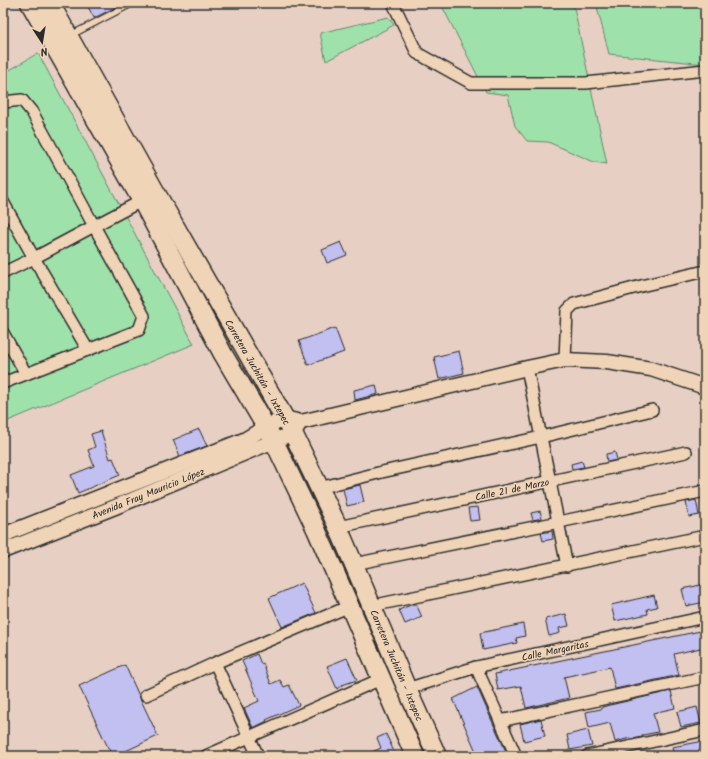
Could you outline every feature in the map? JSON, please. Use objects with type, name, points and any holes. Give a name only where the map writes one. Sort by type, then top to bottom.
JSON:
[{"type":"main road","name":"Carretera Juchitán - Ixtepec","points":[[30,3],[149,197],[293,424],[319,488],[338,527],[437,756]]},
{"type":"main road","name":"Carretera Juchitán - Ixtepec","points":[[50,3],[69,36],[149,197],[222,354],[270,434],[316,529],[382,679],[411,755]]},
{"type":"street","points":[[393,3],[417,53],[471,83],[586,83],[705,70]]},
{"type":"street","points":[[3,102],[22,100],[32,112],[144,316],[139,330],[3,383]]},
{"type":"street","points":[[3,273],[149,197]]},
{"type":"street","points":[[3,202],[88,350]]},
{"type":"street","points":[[565,360],[567,311],[574,304],[705,271]]},
{"type":"street","points":[[3,333],[26,374]]},
{"type":"street","name":"Avenida Fray Mauricio López","points":[[3,551],[115,507],[293,424],[526,368],[565,360],[607,362],[651,369],[705,387]]},
{"type":"street","points":[[526,368],[567,566]]},
{"type":"street","points":[[319,488],[382,472],[541,437],[652,410]]},
{"type":"street","name":"Avenida Fray Mauricio López","points":[[3,535],[244,440],[270,434]]},
{"type":"street","name":"Calle 21 de Marzo","points":[[338,527],[686,452]]},
{"type":"street","points":[[354,564],[705,490]]},
{"type":"street","points":[[372,606],[705,536]]},
{"type":"street","points":[[146,694],[350,606]]},
{"type":"street","name":"Calle Margaritas","points":[[407,689],[476,667],[705,617]]},
{"type":"street","points":[[215,663],[258,756]]},
{"type":"street","points":[[476,667],[516,756]]},
{"type":"street","points":[[500,721],[705,677]]},
{"type":"street","points":[[206,756],[382,679]]},
{"type":"street","points":[[587,756],[705,730]]},
{"type":"lane","points":[[69,36],[133,3]]},
{"type":"green space","points":[[457,3],[573,3],[607,164],[594,162],[548,142],[527,141],[515,126],[508,95],[486,92],[442,6]]},
{"type":"green space","points":[[596,3],[705,3],[705,64],[609,54]]},
{"type":"green space","points":[[388,17],[394,25],[326,61],[320,33]]},
{"type":"green space","points":[[38,53],[194,344],[3,423],[3,74]]},
{"type":"building","points":[[86,3],[124,3],[94,18]]},
{"type":"building","points":[[341,242],[347,255],[327,263],[322,250]]},
{"type":"building","points":[[335,328],[344,352],[308,365],[299,341]]},
{"type":"building","points":[[459,351],[464,373],[439,379],[434,357]]},
{"type":"building","points":[[376,385],[378,394],[355,400],[354,390]]},
{"type":"building","points":[[199,429],[207,446],[180,456],[173,440]]},
{"type":"building","points":[[101,431],[110,459],[113,458],[120,475],[78,493],[71,475],[94,466],[88,450],[95,447],[91,434]]},
{"type":"building","points":[[615,452],[617,460],[607,462],[606,454]]},
{"type":"building","points":[[582,461],[584,467],[572,469],[571,464]]},
{"type":"building","points":[[360,485],[364,502],[347,506],[343,489]]},
{"type":"building","points":[[696,500],[699,515],[689,517],[686,502]]},
{"type":"building","points":[[478,507],[480,520],[470,521],[468,508]]},
{"type":"building","points":[[540,511],[542,518],[533,520],[531,513]]},
{"type":"building","points":[[552,531],[553,539],[543,541],[541,533]]},
{"type":"building","points":[[302,583],[316,613],[282,627],[269,598]]},
{"type":"building","points":[[705,584],[705,602],[686,606],[682,589]]},
{"type":"building","points":[[654,595],[657,607],[647,609],[648,614],[615,621],[611,605]]},
{"type":"building","points":[[416,604],[422,617],[405,624],[399,610]]},
{"type":"building","points":[[566,614],[569,626],[559,628],[560,633],[549,636],[545,619]]},
{"type":"building","points":[[523,624],[525,636],[516,638],[517,643],[483,650],[480,633]]},
{"type":"building","points":[[705,630],[705,647],[674,654],[679,675],[615,689],[610,667],[564,677],[569,698],[526,708],[521,686],[498,690],[495,674]]},
{"type":"building","points":[[257,654],[261,664],[263,663],[271,684],[280,680],[284,687],[289,685],[299,705],[266,720],[267,721],[253,728],[244,708],[259,701],[242,661]]},
{"type":"building","points":[[347,658],[357,680],[342,685],[337,689],[327,666]]},
{"type":"building","points":[[125,665],[158,736],[112,756],[79,686]]},
{"type":"building","points":[[477,687],[508,756],[478,756],[453,699]]},
{"type":"building","points":[[671,691],[675,708],[653,713],[658,732],[643,735],[642,737],[630,738],[615,742],[610,723],[589,728],[586,712]]},
{"type":"building","points":[[697,707],[701,723],[681,727],[677,712]]},
{"type":"building","points":[[541,719],[545,736],[524,741],[520,724]]},
{"type":"building","points":[[588,730],[592,746],[570,750],[567,735]]},
{"type":"building","points":[[386,734],[396,756],[363,756],[381,748],[377,738]]},
{"type":"building","points":[[704,741],[705,756],[674,756],[672,747]]}]
